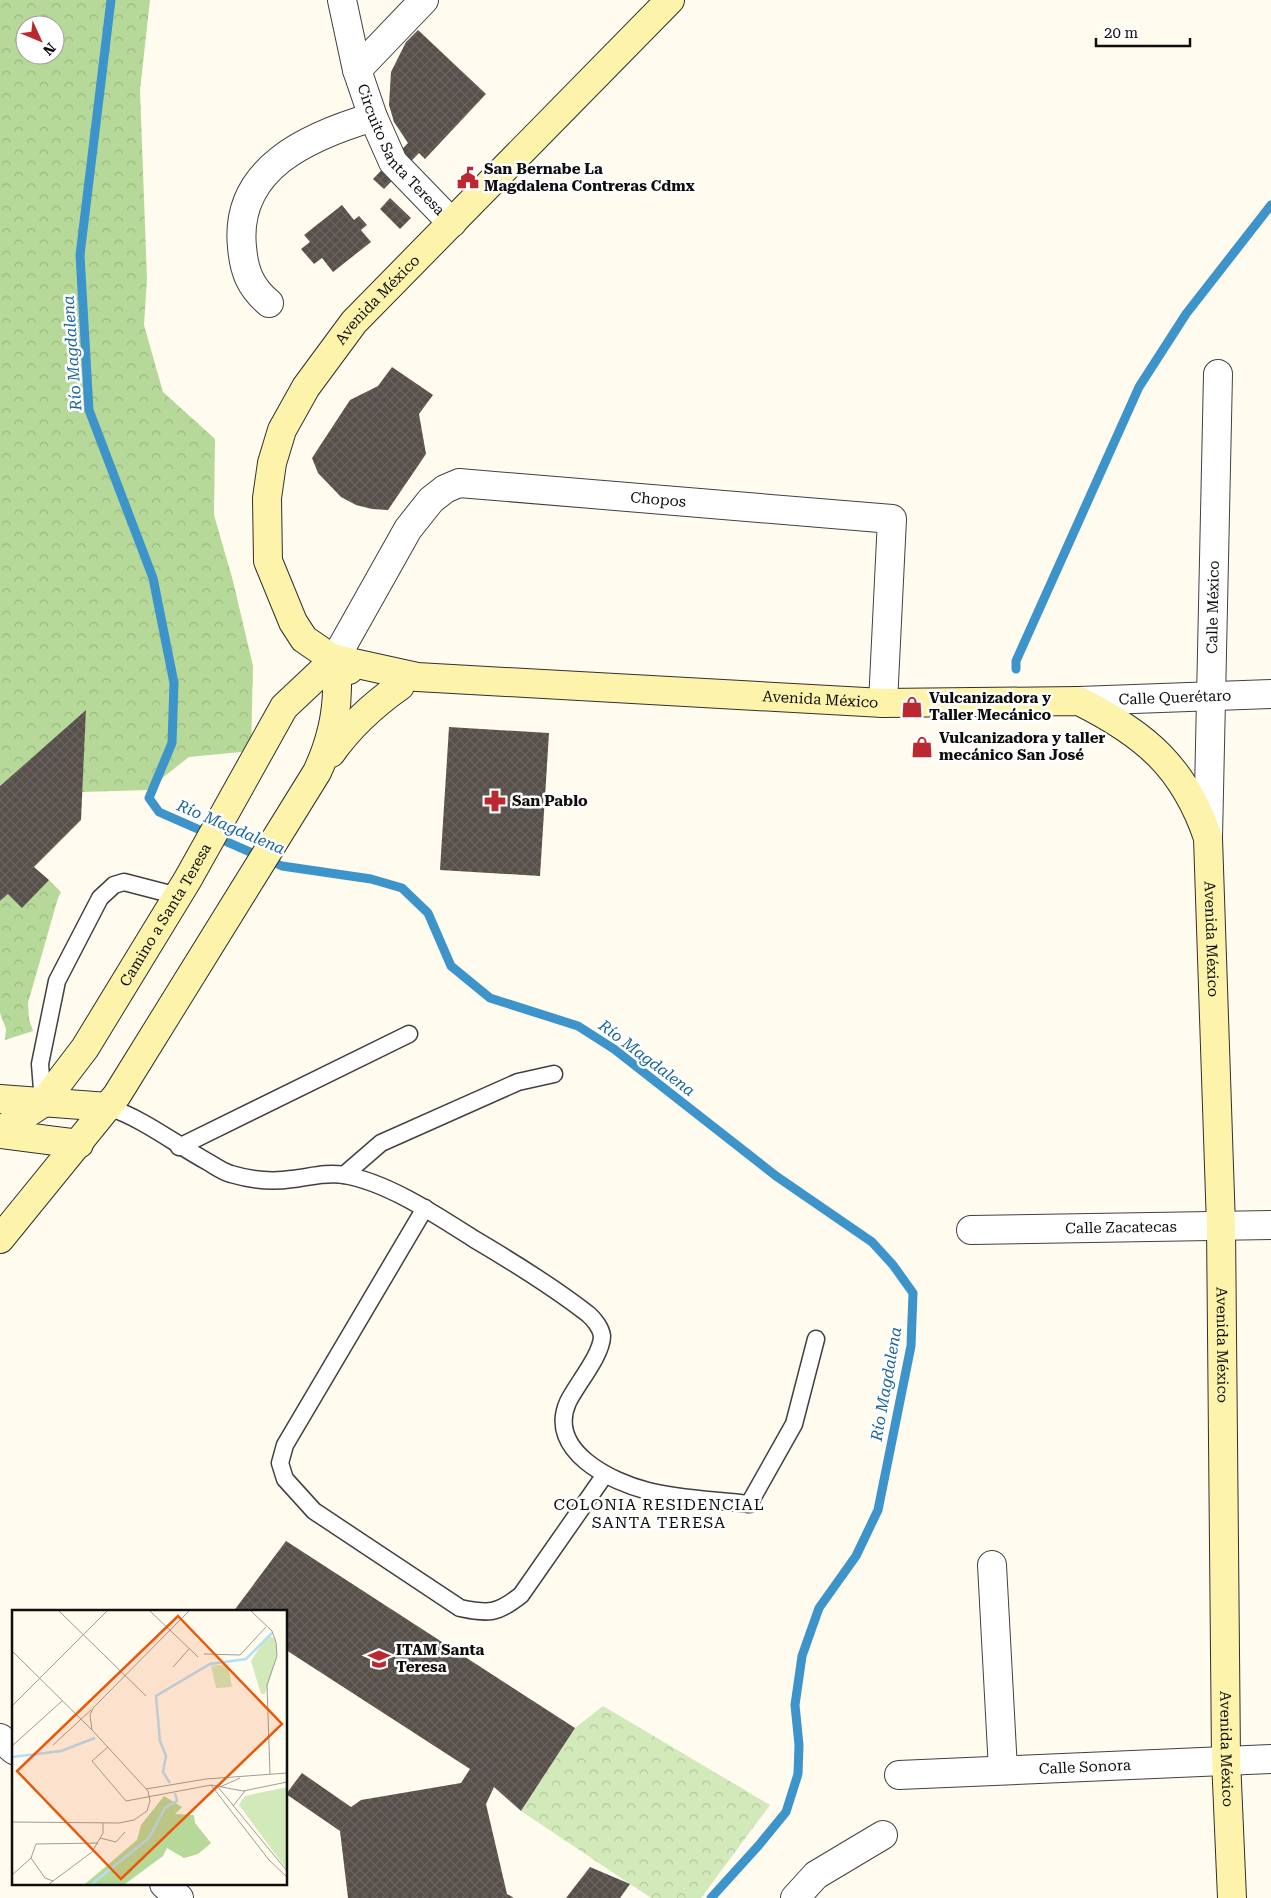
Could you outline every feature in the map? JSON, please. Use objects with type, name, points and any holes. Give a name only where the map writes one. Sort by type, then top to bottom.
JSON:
[{"type":"street","name":"Circuito Santa Teresa","points":[[342,0],[357,70],[373,117],[398,170],[452,223]]},
{"type":"street","name":"Circuito Santa Teresa","points":[[357,70],[424,0]]},
{"type":"street","name":"Avenida México","points":[[670,0],[354,322],[331,350],[306,386],[282,430],[272,463],[267,506],[268,561],[293,622],[304,639],[334,659],[408,681],[883,703],[1078,701],[1108,715],[1160,754],[1181,780],[1198,808],[1208,838],[1221,1226],[1226,1760],[1232,1898]]},
{"type":"street","points":[[269,304],[252,286],[243,261],[240,231],[242,214],[253,188],[270,168],[299,147],[346,125],[373,117]]},
{"type":"street","name":"Calle México","points":[[1208,838],[1218,374]]},
{"type":"street","name":"Chopos","points":[[334,659],[408,529],[431,500],[445,489],[459,483],[892,519],[883,703]]},
{"type":"street","points":[[317,772],[332,735],[337,683],[334,659]]},
{"type":"street","name":"Camino a Santa Teresa","points":[[0,1132],[43,1104],[85,1048],[183,888],[284,707],[334,659]]},
{"type":"street","points":[[0,1239],[108,1107],[130,1075],[317,772],[352,726],[372,706],[408,681]]},
{"type":"street","name":"Calle Querétaro","points":[[1078,701],[1271,694]]},
{"type":"street","points":[[0,1099],[43,1104],[108,1107]]},
{"type":"street","points":[[0,1132],[78,1144]]},
{"type":"street","name":"Calle Zacatecas","points":[[971,1230],[1271,1225]]},
{"type":"street","points":[[992,1565],[1003,1770]]},
{"type":"street","points":[[0,1738],[12,1748]]},
{"type":"street","name":"Calle Sonora","points":[[899,1775],[1271,1758]]},
{"type":"street","points":[[795,1898],[816,1875],[883,1835]]},
{"type":"street","points":[[166,1886],[179,1898]]},
{"type":"lane","points":[[43,1104],[40,1064],[57,981],[100,898],[114,885],[124,882],[183,888]]},
{"type":"lane","points":[[179,1146],[409,1034]]},
{"type":"lane","points":[[344,1175],[381,1143],[518,1082],[554,1074]]},
{"type":"lane","points":[[108,1107],[129,1114],[179,1146],[230,1174],[266,1181],[292,1180],[317,1174],[344,1175],[366,1181],[425,1208],[526,1270],[591,1316],[599,1327],[602,1337],[597,1352],[567,1404],[564,1425],[570,1443],[581,1458],[604,1476],[649,1492],[749,1504],[794,1424],[816,1338]]},
{"type":"lane","points":[[425,1208],[285,1445],[280,1463],[286,1479],[314,1511],[460,1608],[485,1614],[506,1607],[521,1595],[604,1476]]},
{"type":"green space","points":[[0,0],[150,0],[140,90],[147,279],[144,325],[163,392],[215,439],[214,515],[233,581],[253,666],[251,751],[189,757],[147,790],[82,792],[86,710],[0,786]]},
{"type":"green space","points":[[49,880],[61,892],[28,1003],[29,1019],[33,1031],[5,1040],[6,1029],[0,1013],[0,901],[8,894]]},
{"type":"green space","points":[[603,1706],[770,1805],[701,1898],[651,1898],[521,1811],[575,1728]]},
{"type":"building","points":[[418,30],[486,94],[425,159],[419,153],[384,189],[373,179],[408,143],[394,122],[389,105],[391,72],[406,42]]},
{"type":"building","points":[[390,198],[411,218],[400,229],[380,209]]},
{"type":"building","points":[[342,205],[354,220],[359,216],[367,225],[361,230],[371,242],[333,272],[322,258],[314,264],[301,249],[310,242],[304,235]]},
{"type":"building","points":[[392,367],[433,395],[419,414],[426,454],[388,510],[372,509],[356,505],[341,497],[318,473],[312,458],[350,400],[378,386]]},
{"type":"building","points":[[86,710],[81,820],[34,867],[49,880],[22,908],[8,894],[0,901],[0,786]]},
{"type":"building","name":"San Pablo","points":[[449,727],[549,733],[540,876],[440,870]]},
{"type":"building","name":"ITAM Santa Teresa","points":[[286,1541],[575,1728],[521,1811],[494,1787],[486,1804],[507,1894],[514,1898],[348,1898],[340,1831],[288,1795],[288,1791],[302,1773],[351,1807],[361,1800],[461,1783],[470,1769],[288,1651],[288,1610],[234,1610]]},
{"type":"building","points":[[590,1867],[630,1884],[620,1898],[566,1898]]},
{"type":"waterway","name":"Río Magdalena","points":[[111,0],[80,255],[89,410],[153,578],[174,683],[172,743],[149,798],[159,812],[282,866],[371,879],[402,888],[428,913],[451,966],[490,998],[578,1026],[614,1049],[776,1176],[872,1242],[893,1265],[913,1293],[911,1346],[878,1510],[856,1556],[819,1608],[802,1656],[795,1705],[799,1745],[798,1774],[786,1812],[711,1898]]},
{"type":"waterway","points":[[1016,669],[1016,661],[1139,387],[1186,314],[1271,205]]},
{"type":"place","name":"San Bernabe La Magdalena Contreras Cdmx","points":[[468,178]]},
{"type":"place","name":"Vulcanizadora y Taller Mecánico","points":[[912,707]]},
{"type":"place","name":"Vulcanizadora y taller mecánico San José","points":[[922,747]]},
{"type":"place","name":"San Pablo","points":[[495,801]]},
{"type":"place","name":"ITAM Santa Teresa","points":[[379,1659]]},
{"type":"district","name":"COLONIA RESIDENCIAL SANTA TERESA","points":[[659,1513]]}]
